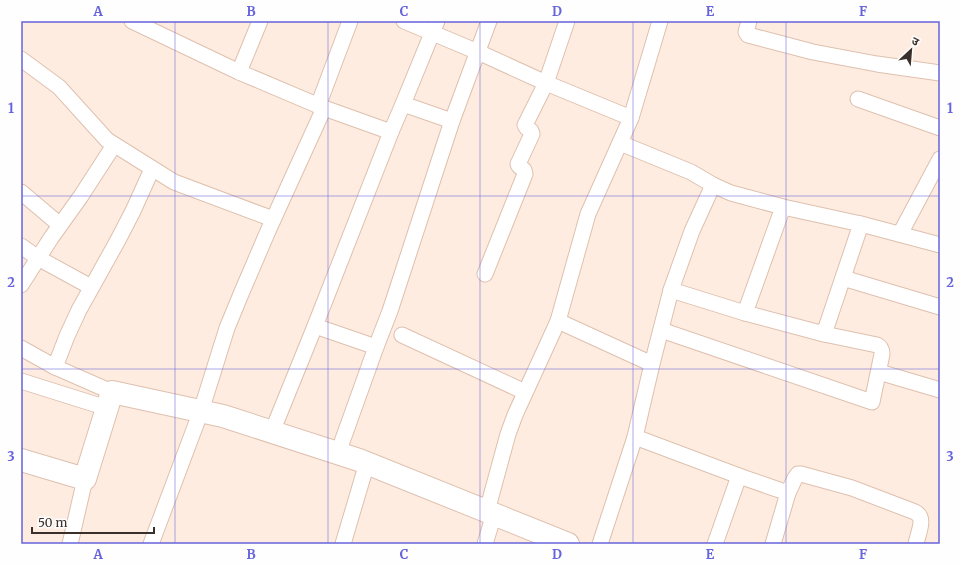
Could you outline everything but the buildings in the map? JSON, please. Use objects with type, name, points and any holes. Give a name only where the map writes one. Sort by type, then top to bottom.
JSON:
[{"type":"street","points":[[132,21],[239,72],[321,107],[391,132]]},
{"type":"street","points":[[239,72],[260,21]]},
{"type":"street","points":[[151,544],[201,411],[227,328],[321,107],[350,21]]},
{"type":"street","points":[[404,21],[434,27],[478,52],[546,83],[631,118]]},
{"type":"street","points":[[338,453],[390,311],[452,121],[489,21]]},
{"type":"street","points":[[485,274],[525,174],[524,170],[518,164],[532,134],[525,125],[546,83],[567,21]]},
{"type":"street","points":[[485,544],[490,513],[508,434],[515,415],[558,321],[588,214],[631,118],[660,21]]},
{"type":"street","points":[[749,21],[746,32],[748,35],[812,52],[877,64],[940,73]]},
{"type":"street","points":[[272,432],[434,27]]},
{"type":"street","points":[[21,59],[59,87],[106,140],[174,182],[274,219]]},
{"type":"street","points":[[858,99],[940,128]]},
{"type":"street","points":[[404,104],[452,121]]},
{"type":"street","points":[[620,143],[691,172],[713,185],[731,193],[783,207],[861,224],[940,245]]},
{"type":"street","points":[[21,285],[114,145]]},
{"type":"street","points":[[900,234],[940,158]]},
{"type":"street","points":[[55,367],[79,310],[118,240],[152,169]]},
{"type":"street","points":[[600,544],[635,437],[671,290],[692,231],[713,185]]},
{"type":"street","points":[[21,192],[60,225]]},
{"type":"street","points":[[745,314],[783,207]]},
{"type":"street","points":[[824,334],[861,224]]},
{"type":"street","points":[[21,246],[38,258],[91,287]]},
{"type":"street","points":[[843,278],[940,307]]},
{"type":"street","points":[[661,330],[872,402],[882,354],[881,347],[877,344],[824,334],[745,314],[671,290]]},
{"type":"street","points":[[558,321],[652,364]]},
{"type":"street","points":[[315,326],[376,347]]},
{"type":"street","points":[[402,334],[526,392]]},
{"type":"street","points":[[21,348],[109,400]]},
{"type":"street","points":[[879,372],[940,390]]},
{"type":"street","points":[[21,381],[109,400],[201,411],[223,416],[367,463],[568,544]]},
{"type":"street","points":[[70,544],[85,479],[109,400]]},
{"type":"street","points":[[635,437],[738,476],[788,493]]},
{"type":"street","points":[[22,463],[85,479]]},
{"type":"street","points":[[343,544],[367,463]]},
{"type":"street","points":[[773,544],[788,493],[798,474],[852,488],[915,512],[921,519],[916,544]]},
{"type":"street","points":[[715,544],[738,476]]}]
